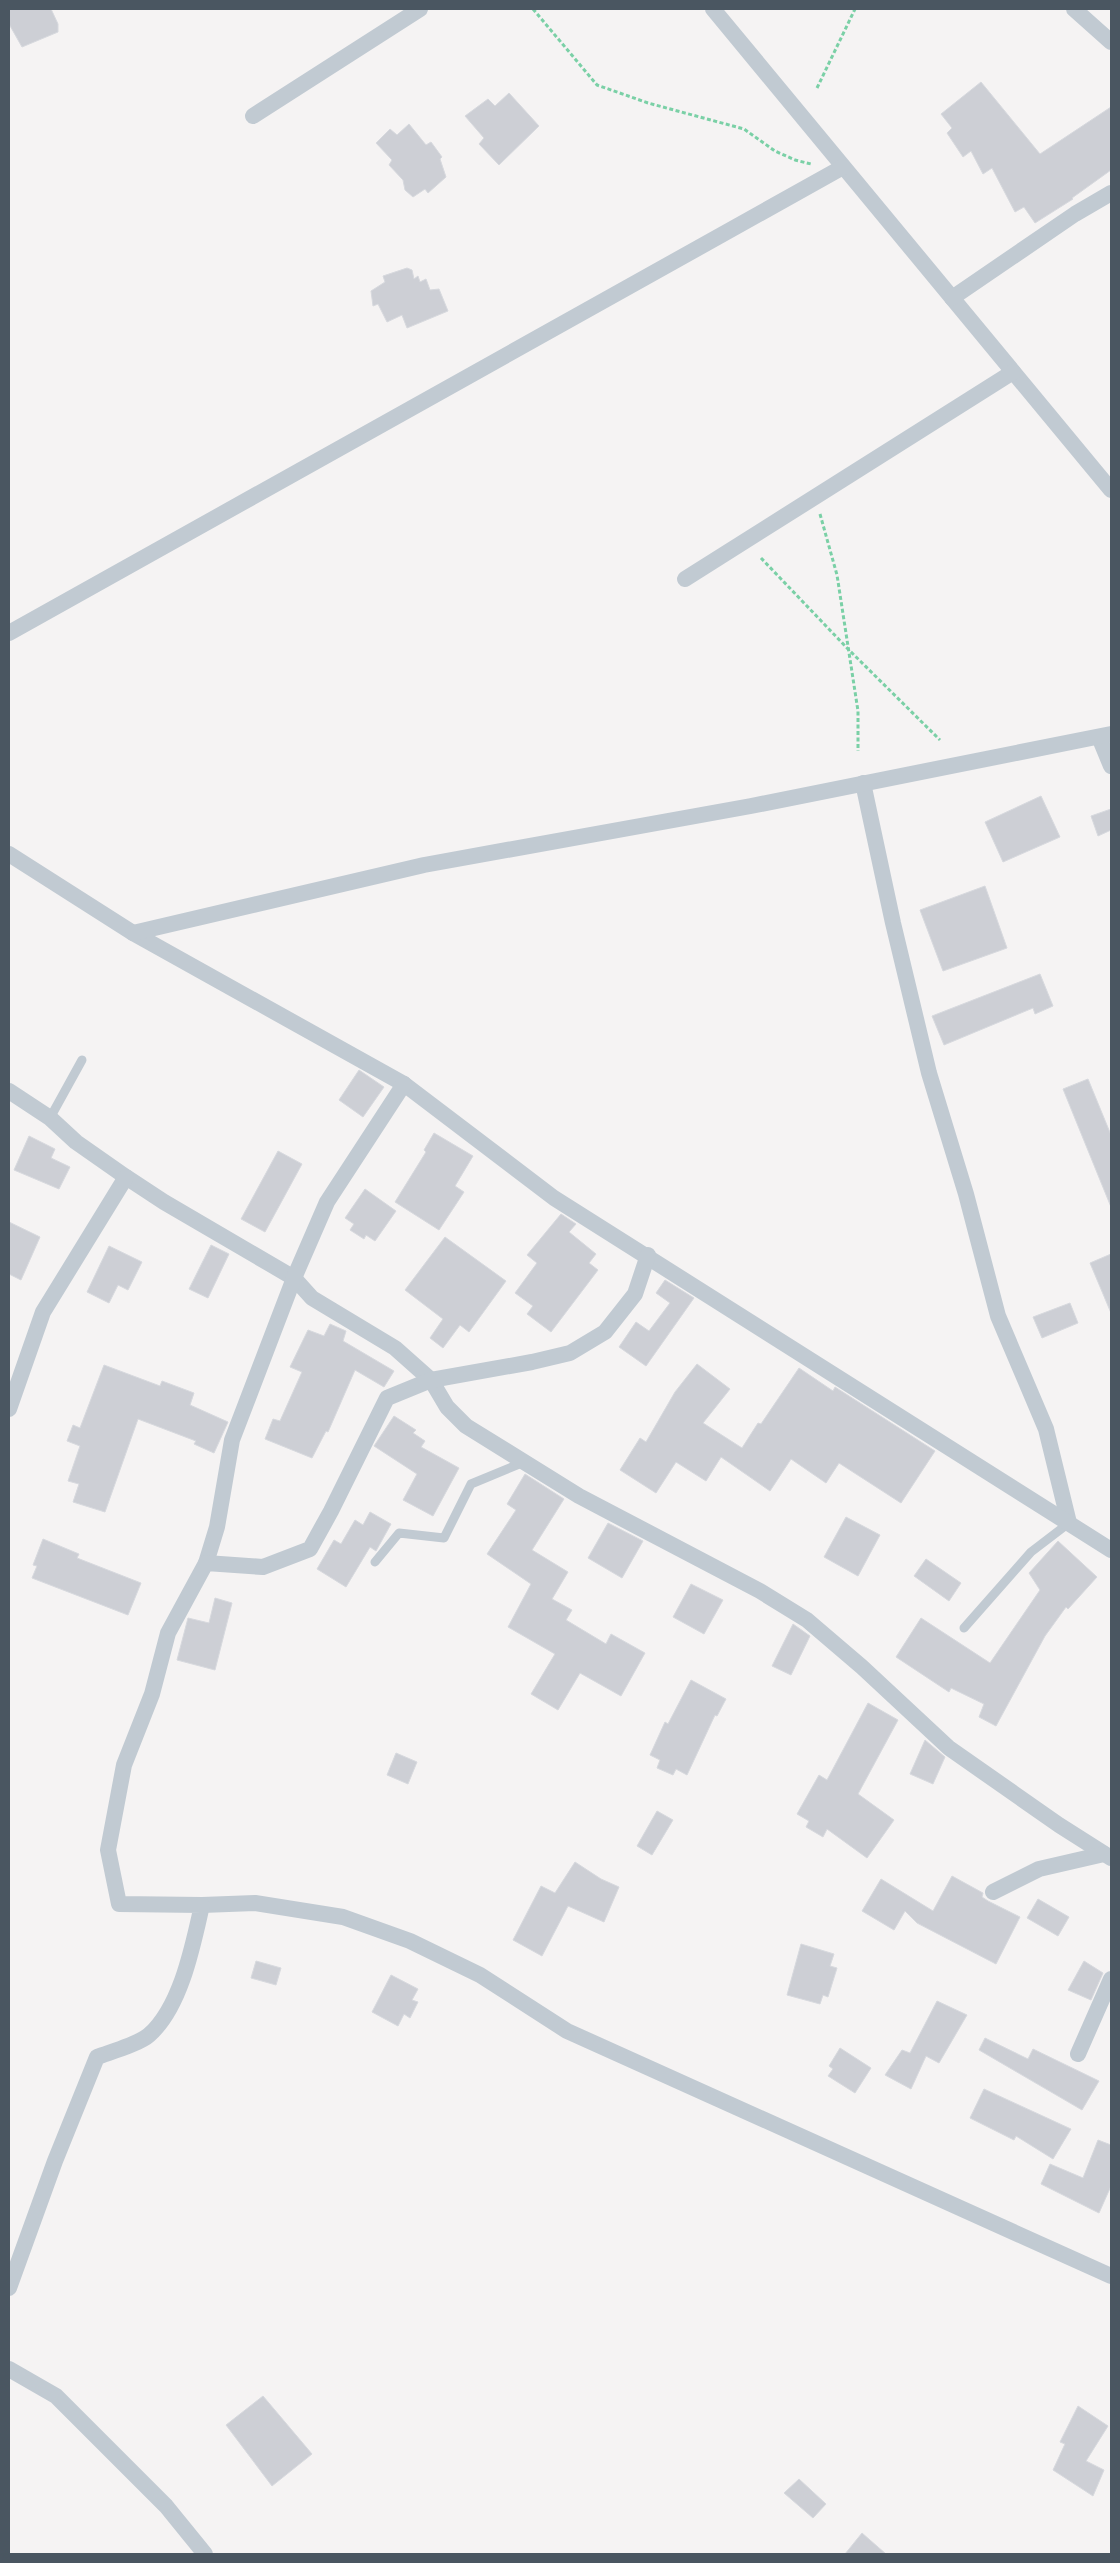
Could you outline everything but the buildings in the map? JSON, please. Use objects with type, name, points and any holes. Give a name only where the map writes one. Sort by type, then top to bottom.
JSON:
[{"type":"street","points":[[253,116],[420,9]]},
{"type":"street","points":[[713,9],[1111,490]]},
{"type":"street","points":[[1074,9],[1111,42]]},
{"type":"street","points":[[9,634],[843,167]]},
{"type":"street","points":[[952,298],[1075,214],[1111,193]]},
{"type":"street","points":[[685,580],[1013,372]]},
{"type":"street","points":[[133,933],[424,865],[863,783],[1105,735],[1111,766]]},
{"type":"street","points":[[863,783],[893,923],[929,1073],[966,1194],[998,1316],[1046,1429],[1069,1523]]},
{"type":"street","points":[[9,854],[133,933],[404,1084],[554,1198],[648,1255],[1111,1550]]},
{"type":"street","points":[[404,1084],[327,1202],[294,1278],[232,1440],[217,1527],[206,1563],[168,1633],[152,1694],[124,1765],[108,1850],[119,1904],[202,1905],[255,1903],[343,1917],[410,1941],[480,1974],[567,2031],[1111,2276]]},
{"type":"street","points":[[9,1091],[50,1118],[76,1142],[126,1177],[164,1202],[294,1278],[312,1298],[395,1348],[431,1380],[447,1406],[466,1426],[579,1496],[760,1591],[807,1620],[862,1667],[949,1748],[1108,1856]]},
{"type":"street","points":[[9,1409],[43,1312],[126,1177]]},
{"type":"street","points":[[206,1563],[262,1567],[310,1549],[332,1512],[387,1398],[431,1380],[532,1362],[570,1353],[605,1332],[635,1294],[648,1255]]},
{"type":"street","points":[[993,1892],[1040,1868],[1108,1856]]},
{"type":"street","points":[[9,2288],[96,2058],[148,2036],[169,2010],[192,1949],[202,1905]]},
{"type":"street","points":[[1078,2054],[1111,1979]]},
{"type":"street","points":[[9,2369],[56,2396],[166,2506],[205,2554]]},
{"type":"lane","points":[[50,1118],[82,1060]]},
{"type":"lane","points":[[375,1562],[399,1533],[444,1538],[471,1484],[524,1462]]},
{"type":"lane","points":[[964,1628],[1031,1552],[1069,1523]]},
{"type":"path","points":[[533,9],[597,85],[648,103],[744,129],[775,151],[795,160],[819,165]]},
{"type":"path","points":[[817,88],[855,9]]},
{"type":"path","points":[[819,511],[837,575],[858,711],[858,751]]},
{"type":"path","points":[[761,558],[848,649],[940,740]]}]
